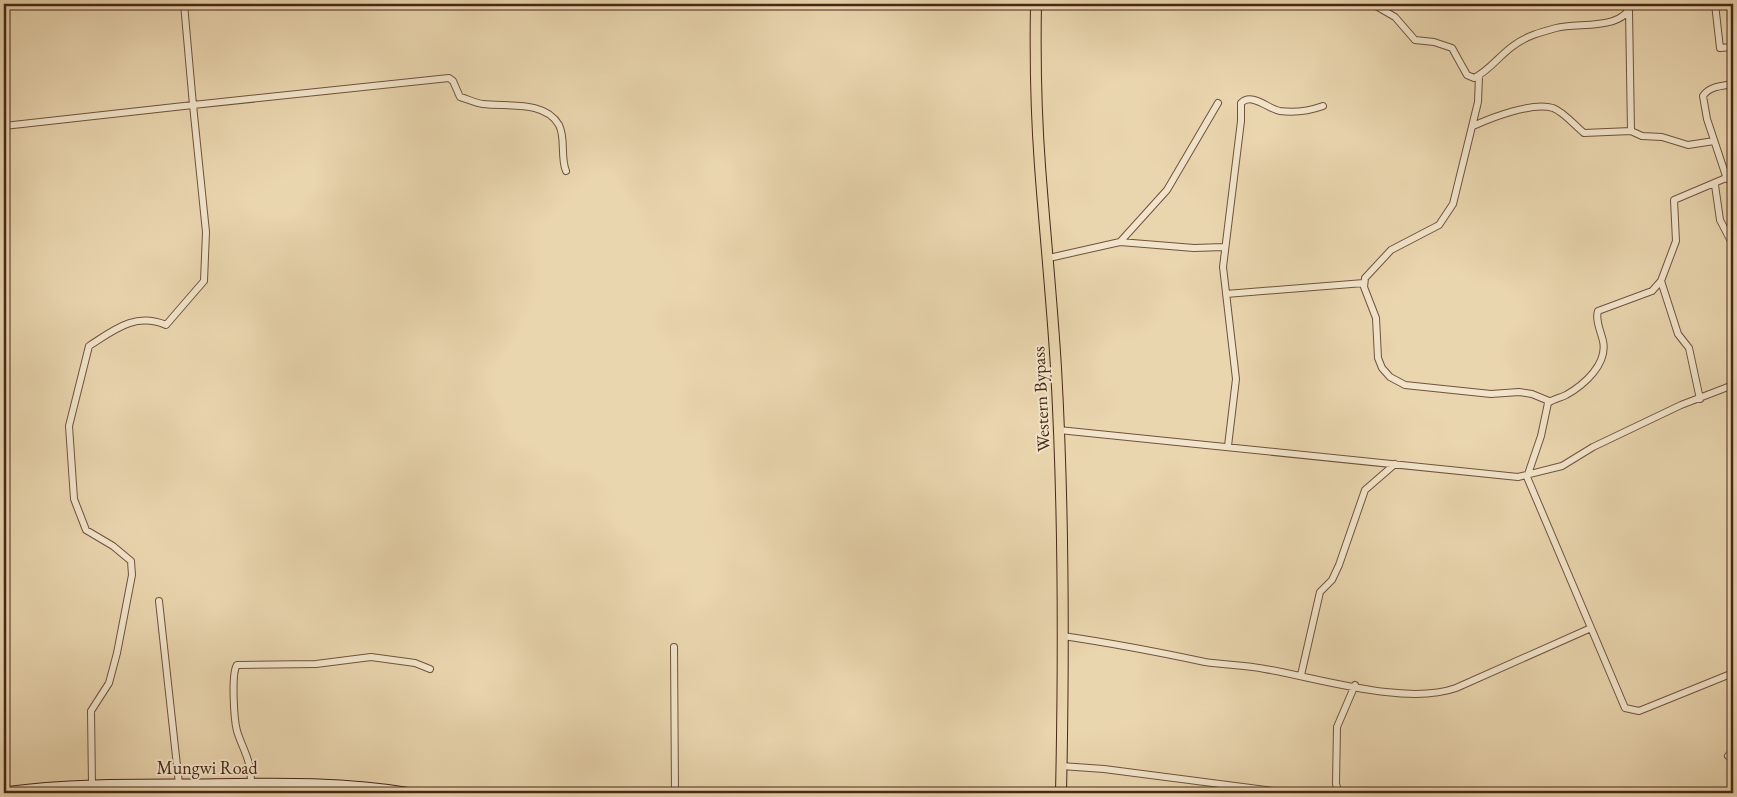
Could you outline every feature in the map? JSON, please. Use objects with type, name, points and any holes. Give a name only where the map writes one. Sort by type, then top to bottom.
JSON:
[{"type":"main road","name":"Western Bypass","points":[[1036,4],[1036,87],[1040,166],[1059,430],[1063,636],[1061,793]]},
{"type":"main road","name":"Mungwi Road","points":[[60,793],[178,789],[252,784],[366,787],[411,793]]},
{"type":"main road","name":"Mungwi Road","points":[[5,792],[92,785],[313,793]]},
{"type":"street","points":[[92,785],[91,711],[109,683],[119,645],[132,575],[131,561],[113,546],[86,530],[74,499],[69,426],[89,346],[126,323],[155,320],[166,325],[204,281],[206,232],[184,4]]},
{"type":"street","points":[[1376,6],[1395,17],[1415,40],[1434,42],[1452,48],[1467,75],[1474,78],[1528,36],[1563,26],[1612,21],[1622,18],[1629,11],[1632,4]]},
{"type":"street","points":[[1715,4],[1720,48],[1733,47]]},
{"type":"street","points":[[1629,11],[1631,131]]},
{"type":"street","points":[[1226,294],[1364,283],[1391,250],[1432,230],[1443,221],[1453,204],[1473,126],[1478,102],[1479,76]]},
{"type":"street","points":[[4,126],[449,78],[454,81],[457,94],[460,97],[480,103],[534,109],[552,116],[559,126],[562,136],[563,163],[566,171]]},
{"type":"street","points":[[1364,283],[1376,318],[1378,358],[1382,368],[1399,382],[1490,394],[1519,392],[1532,394],[1549,401],[1574,390],[1591,376],[1602,360],[1603,344],[1596,316],[1598,311],[1652,290],[1661,281],[1676,241],[1674,200],[1676,197],[1715,185],[1730,177],[1714,141],[1703,96],[1706,92],[1715,88],[1733,84]]},
{"type":"street","points":[[1228,446],[1236,380],[1235,352],[1226,294],[1224,247],[1237,156],[1241,103],[1248,99],[1268,107],[1286,111],[1313,109],[1323,106]]},
{"type":"street","points":[[1120,242],[1167,190],[1218,102]]},
{"type":"street","points":[[1473,126],[1504,114],[1541,107],[1554,108],[1584,133],[1631,131],[1642,136],[1662,136],[1688,145],[1714,141]]},
{"type":"street","points":[[1715,185],[1720,220],[1733,245]]},
{"type":"street","points":[[1048,258],[1120,242],[1194,248],[1224,247]]},
{"type":"street","points":[[1661,281],[1678,334],[1688,348],[1700,399]]},
{"type":"street","points":[[1059,430],[1228,446],[1507,477],[1527,476],[1562,466],[1593,446],[1681,405],[1733,385]]},
{"type":"street","points":[[1549,401],[1541,436],[1527,476],[1528,485],[1626,708],[1632,711],[1645,709],[1733,673]]},
{"type":"street","points":[[1301,675],[1320,592],[1332,580],[1339,565],[1365,490],[1395,464]]},
{"type":"street","points":[[159,602],[178,789]]},
{"type":"street","points":[[1063,636],[1169,653],[1205,662],[1301,675],[1413,694],[1440,693],[1591,628]]},
{"type":"street","points":[[674,647],[675,793]]},
{"type":"street","points":[[252,784],[251,764],[236,727],[233,675],[237,665],[316,664],[371,657],[415,663],[430,669]]},
{"type":"street","points":[[1339,793],[1336,784],[1337,727],[1355,685]]},
{"type":"street","points":[[1728,756],[1733,750]]},
{"type":"street","points":[[1061,766],[1112,770],[1289,793]]},
{"type":"street","points":[[4,781],[5,792]]}]
